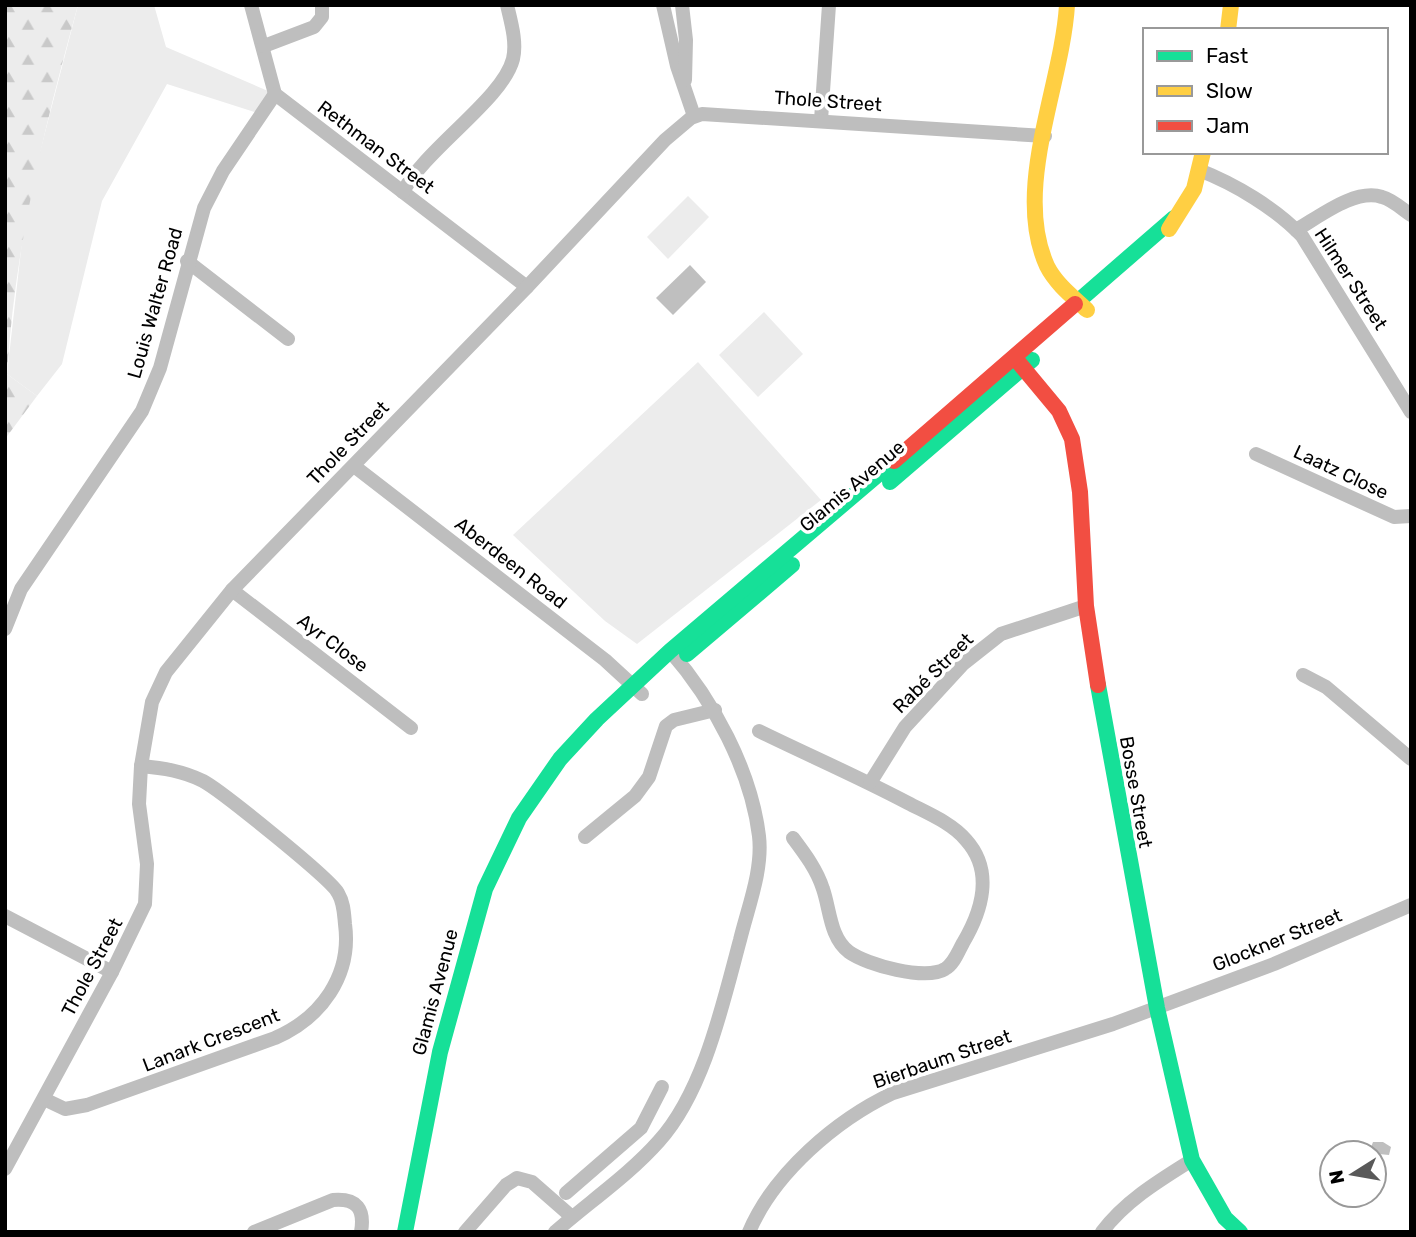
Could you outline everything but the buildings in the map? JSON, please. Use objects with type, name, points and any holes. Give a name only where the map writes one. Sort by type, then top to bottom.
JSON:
[{"type":"main road","points":[[1067,5],[1064,43],[1035,198],[1040,247],[1049,268],[1083,307]]},
{"type":"main road","points":[[1228,28],[1231,5]]},
{"type":"main road","name":"Glamis Avenue","points":[[405,1232],[440,1052],[485,889],[519,818],[561,759],[597,719],[638,690],[674,656],[1083,307],[1151,236],[1174,218],[1194,189],[1203,154]]},
{"type":"main road","name":"Bosse Street","points":[[1020,363],[1059,411],[1072,439],[1080,492],[1086,606],[1116,799],[1157,1008],[1192,1160],[1225,1218],[1240,1232]]},
{"type":"street","points":[[264,46],[314,27],[322,17],[322,5]]},
{"type":"street","points":[[403,192],[416,171],[508,71],[515,45],[508,5]]},
{"type":"street","points":[[663,5],[694,116]]},
{"type":"street","points":[[682,5],[686,40],[684,85]]},
{"type":"street","points":[[821,120],[829,5]]},
{"type":"street","points":[[252,6],[275,94]]},
{"type":"street","name":"Rethman Street","points":[[275,94],[527,287]]},
{"type":"street","name":"Louis Walter Road","points":[[5,629],[21,589],[142,411],[160,368],[187,261],[204,208],[223,171],[275,94]]},
{"type":"street","name":"Thole Street","points":[[5,1169],[138,922],[147,895],[139,804],[141,766],[157,686],[232,590],[527,287],[665,140],[694,116],[740,114],[1045,136]]},
{"type":"street","name":"Hilmer Street","points":[[1199,170],[1242,192],[1296,230],[1311,246],[1411,412]]},
{"type":"street","points":[[1296,230],[1340,205],[1366,196],[1384,197],[1411,215]]},
{"type":"street","points":[[187,261],[288,340]]},
{"type":"street","name":"Laatz Close","points":[[1256,454],[1394,517],[1411,516]]},
{"type":"street","name":"Aberdeen Road","points":[[354,466],[605,660],[638,690]]},
{"type":"street","name":"Ayr Close","points":[[232,590],[411,728]]},
{"type":"street","name":"Rabé Street","points":[[870,783],[905,727],[963,664],[1001,634],[1086,606]]},
{"type":"street","points":[[555,1232],[635,1164],[667,1131],[680,1111],[723,1004],[752,896],[759,840],[748,791],[715,710],[674,656]]},
{"type":"street","points":[[1303,675],[1326,687],[1411,759]]},
{"type":"street","points":[[585,837],[635,796],[649,777],[666,726],[674,720],[715,710]]},
{"type":"street","points":[[759,731],[870,783],[964,838],[980,860],[983,884],[976,916],[947,968],[924,975],[886,966],[848,951],[836,935],[816,874],[793,838]]},
{"type":"street","name":"Lanark Crescent","points":[[44,1100],[65,1109],[87,1105],[275,1038],[302,1024],[336,985],[347,940],[343,908],[331,883],[205,781],[174,769],[141,766]]},
{"type":"street","name":"Glockner Street","points":[[1157,1008],[1274,964],[1411,905]]},
{"type":"street","points":[[5,916],[112,972]]},
{"type":"street","name":"Bierbaum Street","points":[[749,1232],[770,1194],[796,1165],[835,1129],[876,1101],[1157,1008]]},
{"type":"street","points":[[566,1194],[641,1128],[662,1087]]},
{"type":"street","points":[[1102,1232],[1115,1216],[1166,1176],[1192,1160]]},
{"type":"street","points":[[465,1232],[506,1185],[517,1178],[532,1182],[572,1217]]},
{"type":"street","points":[[254,1232],[333,1200],[344,1199],[354,1201],[360,1207],[361,1232]]},
{"type":"green space","points":[[7,5],[78,5],[33,188],[11,326],[7,374],[37,396],[5,439]]},
{"type":"green space","points":[[78,5],[154,5],[166,47],[275,94],[261,114],[167,84],[102,201],[62,364],[37,396],[7,374],[26,206]]},
{"type":"green space","points":[[688,196],[709,217],[668,259],[647,237]]},
{"type":"green space","points":[[764,312],[803,354],[758,397],[719,355]]},
{"type":"green space","points":[[698,362],[821,500],[637,644],[605,621],[513,535]]},
{"type":"shaded area","points":[[690,265],[706,282],[673,315],[656,298]]},
{"type":"traffic: fast","points":[[1075,304],[1174,218]]},
{"type":"traffic: fast","points":[[890,482],[1032,360]]},
{"type":"traffic: fast","points":[[405,1232],[440,1052],[485,889],[519,818],[560,759],[597,719],[670,651],[894,461]]},
{"type":"traffic: fast","points":[[687,654],[792,565]]},
{"type":"traffic: fast","points":[[1098,685],[1157,1008],[1192,1160],[1225,1218],[1240,1232]]},
{"type":"traffic: slow","points":[[1067,5],[1042,137],[1035,204],[1038,236],[1047,266],[1060,284],[1087,310]]},
{"type":"traffic: slow","points":[[1228,28],[1231,5]]},
{"type":"traffic: slow","points":[[1169,229],[1194,189],[1203,154]]},
{"type":"traffic: jam","points":[[894,461],[1075,304]]},
{"type":"traffic: jam","points":[[1015,358],[1059,411],[1072,439],[1080,492],[1086,606],[1098,685]]}]
